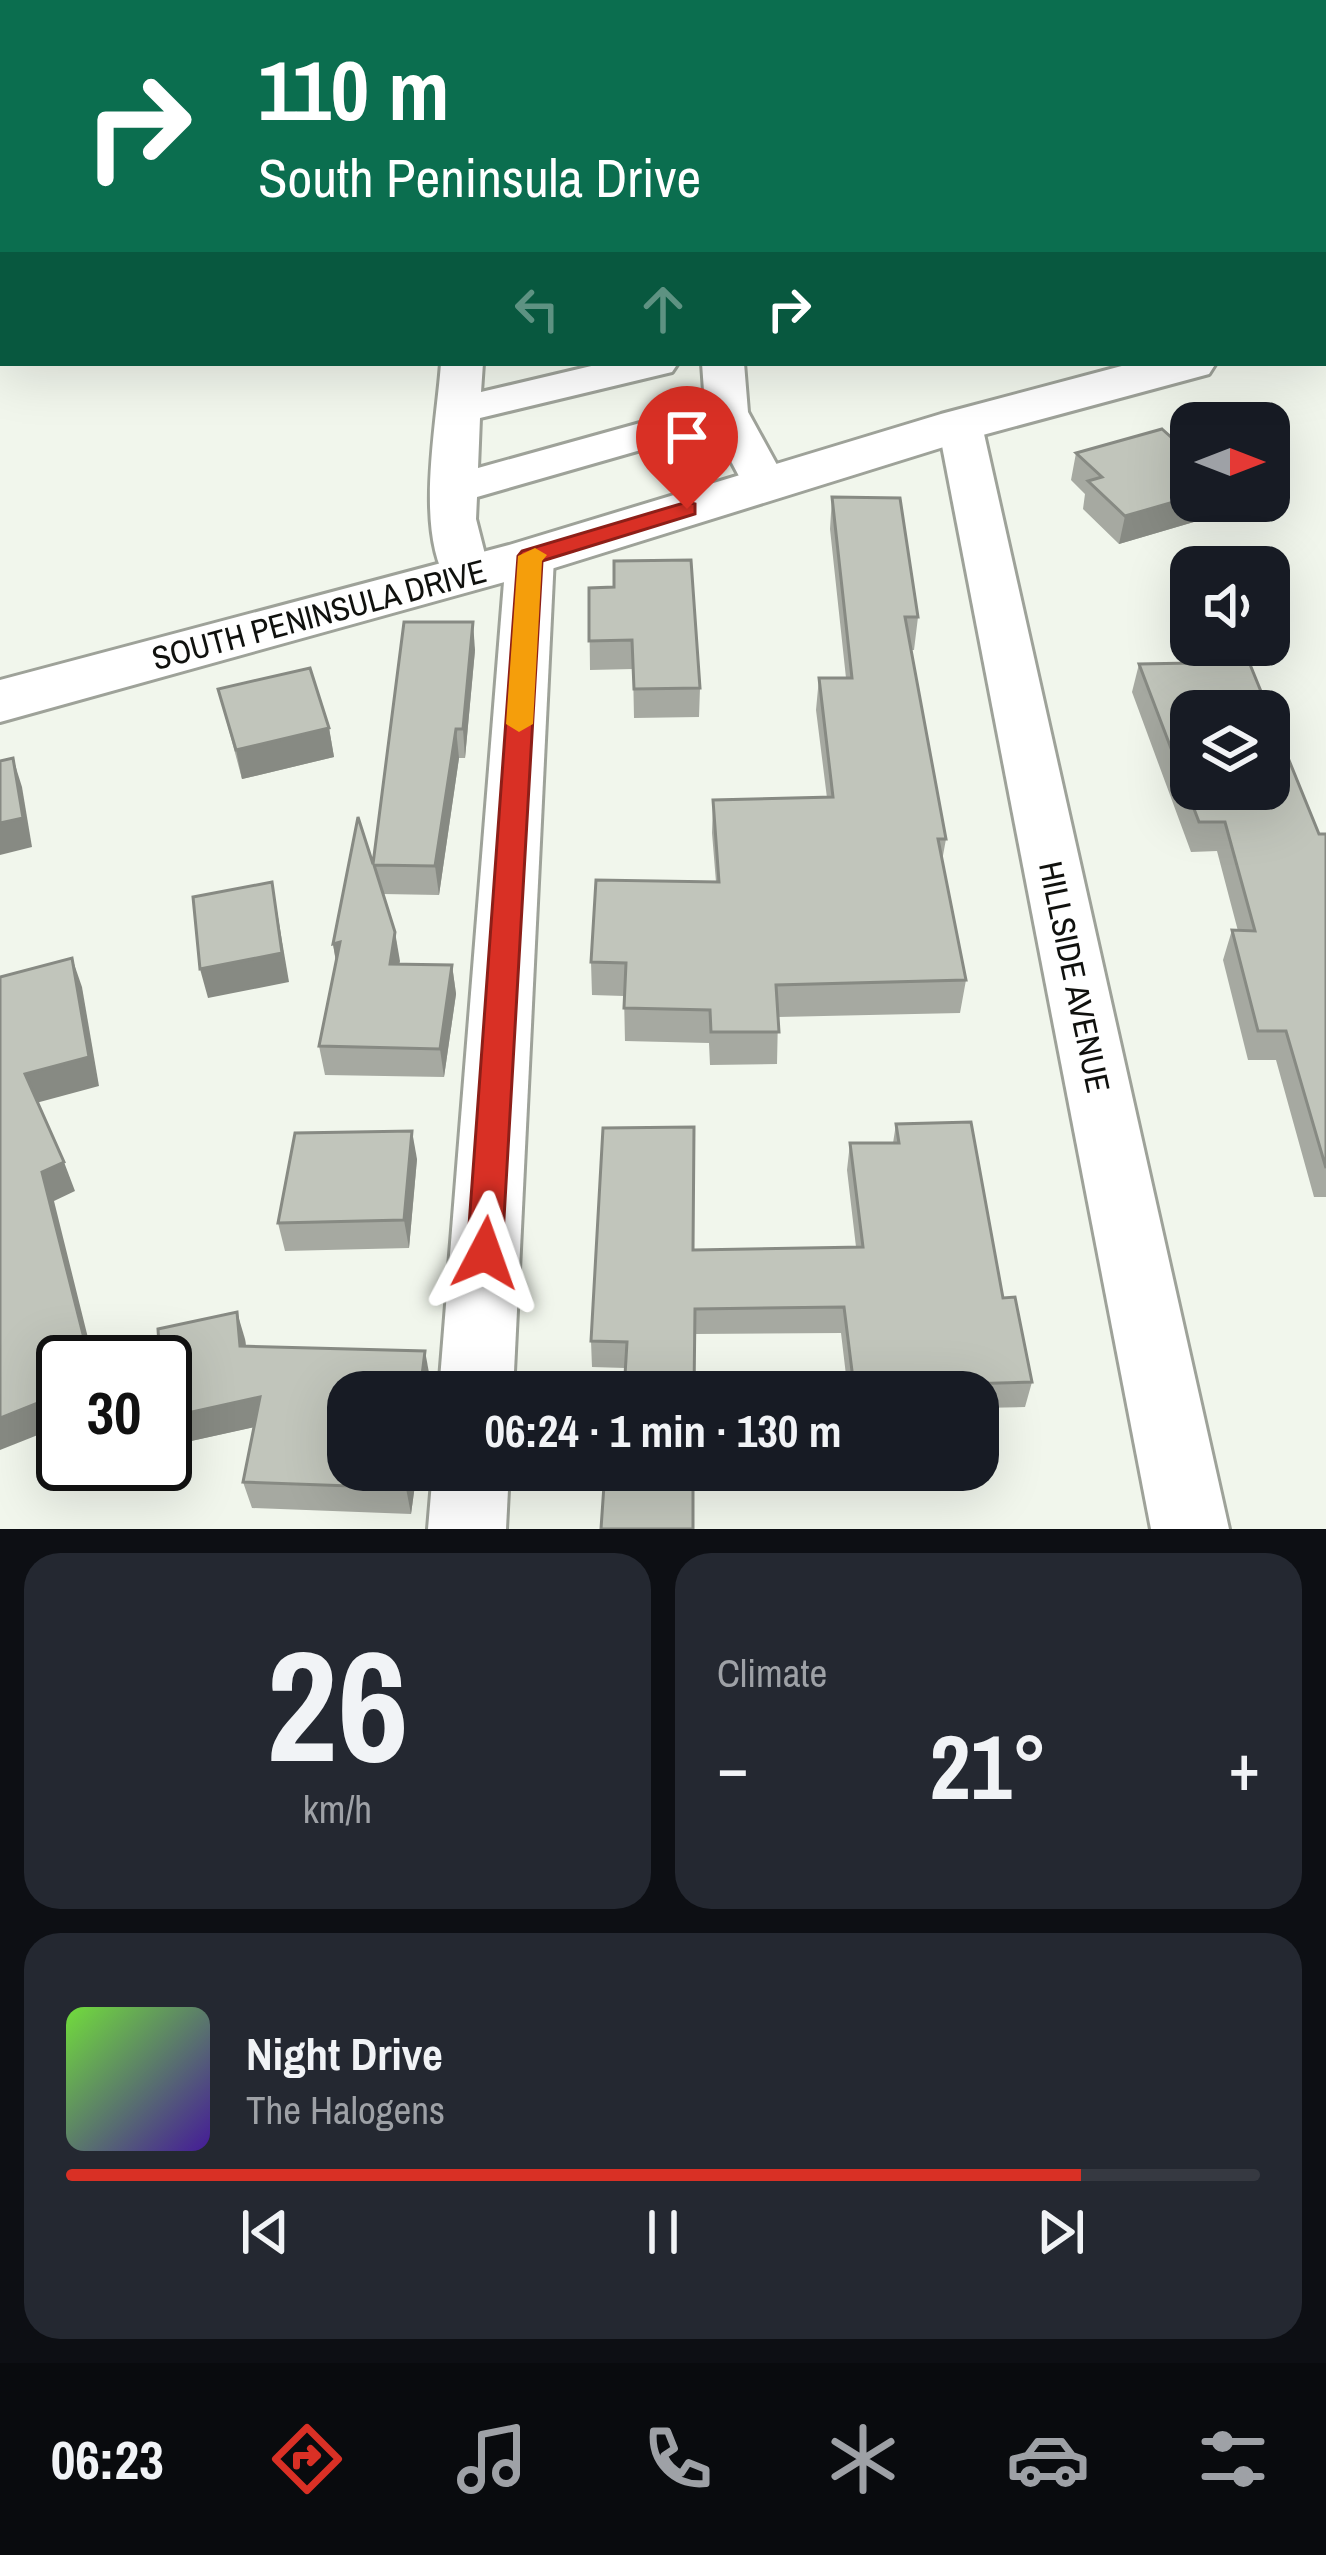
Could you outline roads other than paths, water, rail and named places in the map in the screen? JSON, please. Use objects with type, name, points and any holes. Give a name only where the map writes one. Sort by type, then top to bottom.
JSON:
[{"type":"main road","name":"SOUTH PENINSULA DRIVE","points":[[0,701],[530,556],[960,425],[1180,366]]},
{"type":"street","points":[[462,366],[453,519],[466,574]]},
{"type":"street","points":[[458,410],[644,366]]},
{"type":"street","points":[[723,366],[727,412],[765,485]]},
{"type":"street","points":[[454,489],[727,412]]},
{"type":"street","name":"HILLSIDE AVENUE","points":[[960,425],[1190,1529]]},
{"type":"street","points":[[477,1371],[530,556]]},
{"type":"street","points":[[467,1529],[470,1491]]}]
